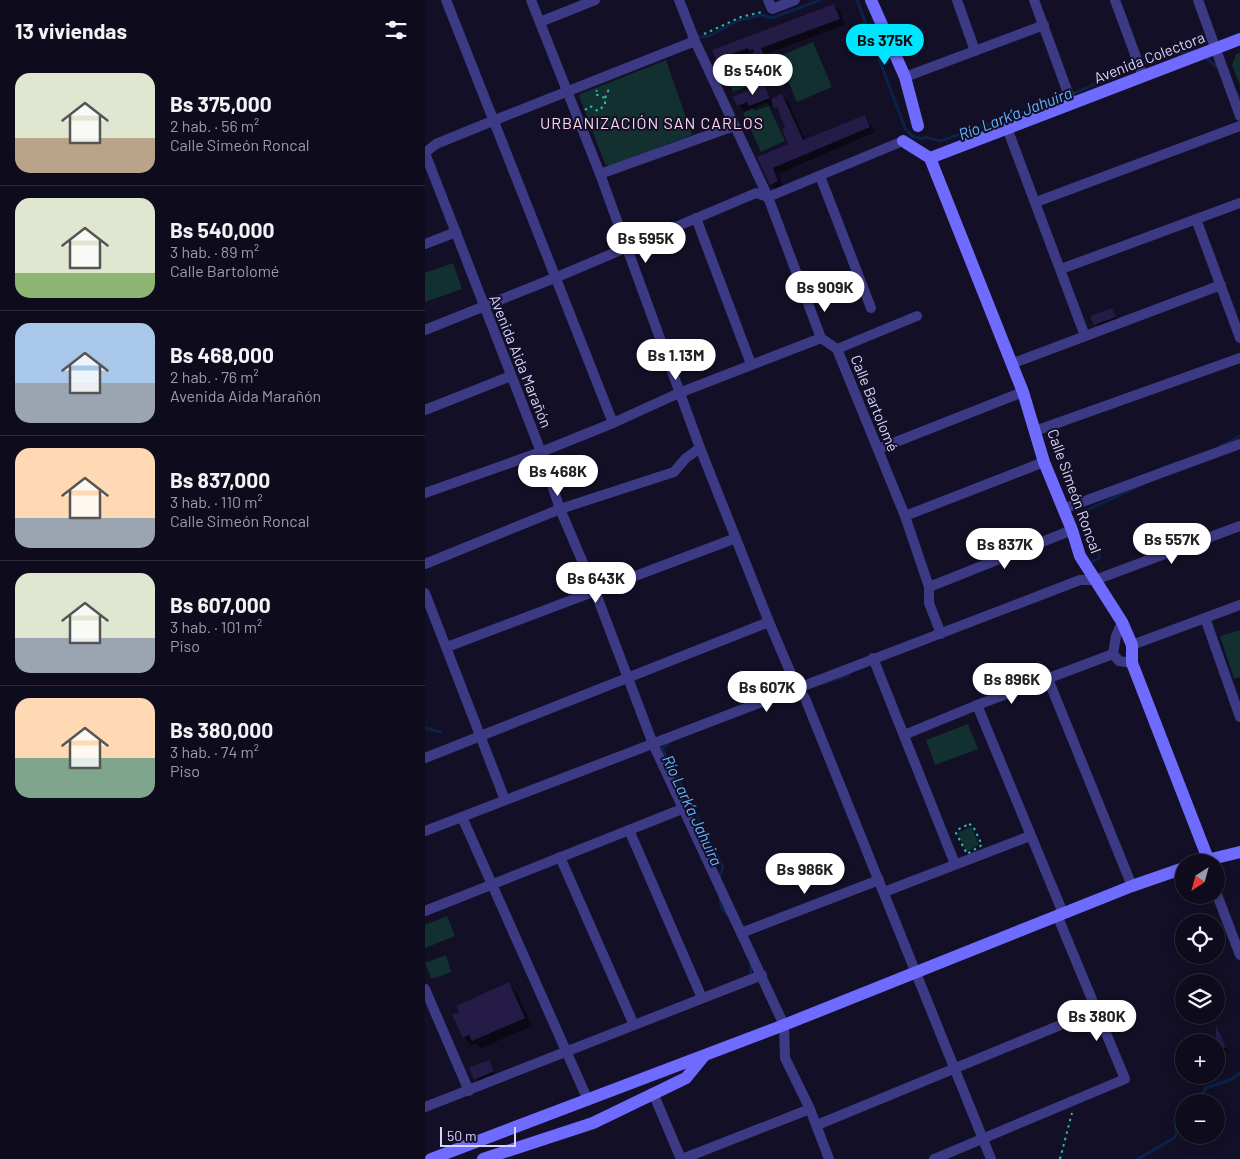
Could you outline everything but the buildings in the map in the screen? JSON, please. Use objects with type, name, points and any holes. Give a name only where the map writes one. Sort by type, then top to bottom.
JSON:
[{"type":"street","points":[[446,0],[495,120],[613,423]]},
{"type":"street","points":[[531,0],[577,114],[700,448],[769,622],[797,688],[805,698],[991,1159]]},
{"type":"street","points":[[539,22],[595,0]]},
{"type":"street","points":[[425,492],[541,452],[613,423],[679,393],[821,338],[768,197],[693,37],[679,0]]},
{"type":"street","points":[[770,5],[795,0]]},
{"type":"street","points":[[871,0],[905,78],[918,126]]},
{"type":"street","points":[[957,0],[975,51]]},
{"type":"street","points":[[1034,0],[1072,104]]},
{"type":"street","points":[[1115,0],[1143,76]]},
{"type":"street","points":[[1198,0],[1240,116]]},
{"type":"street","points":[[905,78],[1043,25]]},
{"type":"street","points":[[425,153],[436,144],[596,80],[693,37]]},
{"type":"street","name":"Avenida Colectora","points":[[930,158],[1240,39]]},
{"type":"street","points":[[599,174],[734,126]]},
{"type":"street","points":[[1036,202],[1240,126]]},
{"type":"street","points":[[1007,128],[1085,336]]},
{"type":"street","points":[[425,330],[557,278],[756,193],[768,197],[903,141],[930,158]]},
{"type":"street","name":"Avenida Aida Marañón","points":[[425,153],[541,452],[560,509],[595,591],[653,744],[784,1025],[785,1058],[817,1125],[829,1159]]},
{"type":"street","name":"Calle Simeón Roncal","points":[[930,158],[1023,392],[1044,462],[1072,530],[1084,566],[1122,622],[1132,646],[1132,663],[1202,854]]},
{"type":"street","points":[[820,176],[871,308]]},
{"type":"street","points":[[1061,269],[1240,202]]},
{"type":"street","points":[[696,218],[751,364]]},
{"type":"street","points":[[1196,220],[1240,338]]},
{"type":"street","points":[[425,244],[455,232]]},
{"type":"street","points":[[1011,364],[1221,285]]},
{"type":"street","points":[[837,349],[917,316]]},
{"type":"street","name":"Calle Bartolomé","points":[[821,338],[837,349],[878,449],[905,516],[929,587],[929,603],[941,634]]},
{"type":"street","points":[[1035,431],[1240,358]]},
{"type":"street","points":[[425,410],[511,376]]},
{"type":"street","points":[[878,449],[1023,392]]},
{"type":"street","points":[[1063,509],[1240,444]]},
{"type":"street","points":[[425,564],[560,509],[674,472],[686,458],[700,448]]},
{"type":"street","points":[[905,516],[1044,462]]},
{"type":"street","points":[[425,831],[1080,580],[1095,580],[1240,526]]},
{"type":"street","points":[[929,587],[1072,530]]},
{"type":"street","points":[[447,647],[736,538]]},
{"type":"street","points":[[425,593],[505,800]]},
{"type":"street","points":[[1132,646],[1240,605]]},
{"type":"street","points":[[1205,618],[1240,717]]},
{"type":"street","points":[[425,758],[769,622]]},
{"type":"street","points":[[1113,654],[1116,636],[1122,622]]},
{"type":"street","points":[[1113,654],[1119,660],[1132,663]]},
{"type":"street","points":[[904,735],[977,705],[1113,654]]},
{"type":"street","points":[[873,658],[955,864]]},
{"type":"street","points":[[1048,679],[1132,886]]},
{"type":"street","points":[[1229,686],[1240,682]]},
{"type":"street","points":[[934,1159],[1125,1079],[977,705]]},
{"type":"street","points":[[425,911],[682,809]]},
{"type":"street","points":[[462,817],[587,1098]]},
{"type":"street","points":[[629,830],[702,998]]},
{"type":"street","points":[[884,892],[1030,836]]},
{"type":"street","points":[[1225,856],[1240,852]]},
{"type":"street","points":[[560,857],[634,1025]]},
{"type":"street","points":[[431,1159],[587,1098],[784,1025],[1060,914],[1175,871]]},
{"type":"street","points":[[741,933],[879,880]]},
{"type":"street","points":[[1220,904],[1240,956]]},
{"type":"street","points":[[425,1108],[762,975]]},
{"type":"street","points":[[425,990],[469,1091]]},
{"type":"street","points":[[817,1125],[1097,1010]]},
{"type":"street","points":[[487,1158],[593,1123],[685,1078],[706,1054]]},
{"type":"street","points":[[653,1093],[681,1159],[810,1109]]},
{"type":"path","points":[[693,37],[770,5]]},
{"type":"path","points":[[596,80],[599,87],[595,94],[602,95],[605,98]]},
{"type":"path","points":[[577,114],[589,106],[594,111],[601,110],[605,105],[605,98],[609,90]]},
{"type":"path","points":[[969,824],[973,826],[976,832],[981,848],[967,854],[956,833],[957,830],[969,824]]},
{"type":"path","points":[[976,832],[981,830]]},
{"type":"path","points":[[979,839],[984,837]]},
{"type":"path","points":[[1060,1159],[1075,1100]]},
{"type":"green space","points":[[813,42],[832,87],[797,102],[778,57]]},
{"type":"green space","points":[[756,50],[767,78],[733,92],[721,64]]},
{"type":"green space","points":[[1240,53],[1240,85],[1232,65],[1236,54]]},
{"type":"green space","points":[[666,60],[692,135],[609,166],[605,164],[579,96],[580,94]]},
{"type":"green space","points":[[767,102],[785,141],[761,152],[743,113]]},
{"type":"green space","points":[[453,263],[462,289],[425,302],[425,273]]},
{"type":"green space","points":[[1240,630],[1240,677],[1234,679],[1220,636]]},
{"type":"green space","points":[[968,724],[978,749],[935,765],[926,740]]},
{"type":"green space","points":[[970,827],[979,845],[966,852],[958,833]]},
{"type":"green space","points":[[447,916],[455,936],[425,948],[425,925]]},
{"type":"green space","points":[[446,955],[451,972],[431,978],[425,963]]},
{"type":"waterway","name":"Río Lark’a Jahuira","points":[[688,38],[709,36],[737,21],[753,17],[762,15],[772,18],[820,0]]},
{"type":"waterway","name":"Río Lark’a Jahuira","points":[[857,0],[905,128],[912,136],[923,139],[925,137],[940,141],[1060,99],[1150,61],[1166,56],[1192,52]]},
{"type":"waterway","name":"Río Lark’a Jahuira","points":[[1205,57],[1219,69]]},
{"type":"waterway","name":"Río Lark’a Jahuira","points":[[1236,92],[1240,99]]},
{"type":"waterway","points":[[1221,446],[1240,436]]},
{"type":"waterway","points":[[1163,468],[1178,462]]},
{"type":"waterway","points":[[1088,564],[1100,558],[1083,512],[1150,481]]},
{"type":"waterway","name":"Río Lark’a Jahuira","points":[[821,684],[849,675],[850,672]]},
{"type":"waterway","points":[[425,728],[441,732]]},
{"type":"waterway","name":"Río Lark’a Jahuira","points":[[669,743],[662,748],[723,867],[719,879]]},
{"type":"waterway","name":"Río Lark’a Jahuira","points":[[720,895],[721,907],[730,918]]},
{"type":"waterway","name":"Río Lark’a Jahuira","points":[[748,977],[751,973],[751,964]]},
{"type":"waterway","name":"Río Lark’a Jahuira","points":[[1203,1094],[1206,1088],[1230,1080],[1240,1073]]},
{"type":"waterway","name":"Río Lark’a Jahuira","points":[[1138,1159],[1175,1136]]},
{"type":"district","name":"URBANIZACIÓN SAN CARLOS","points":[[652,122]]}]
